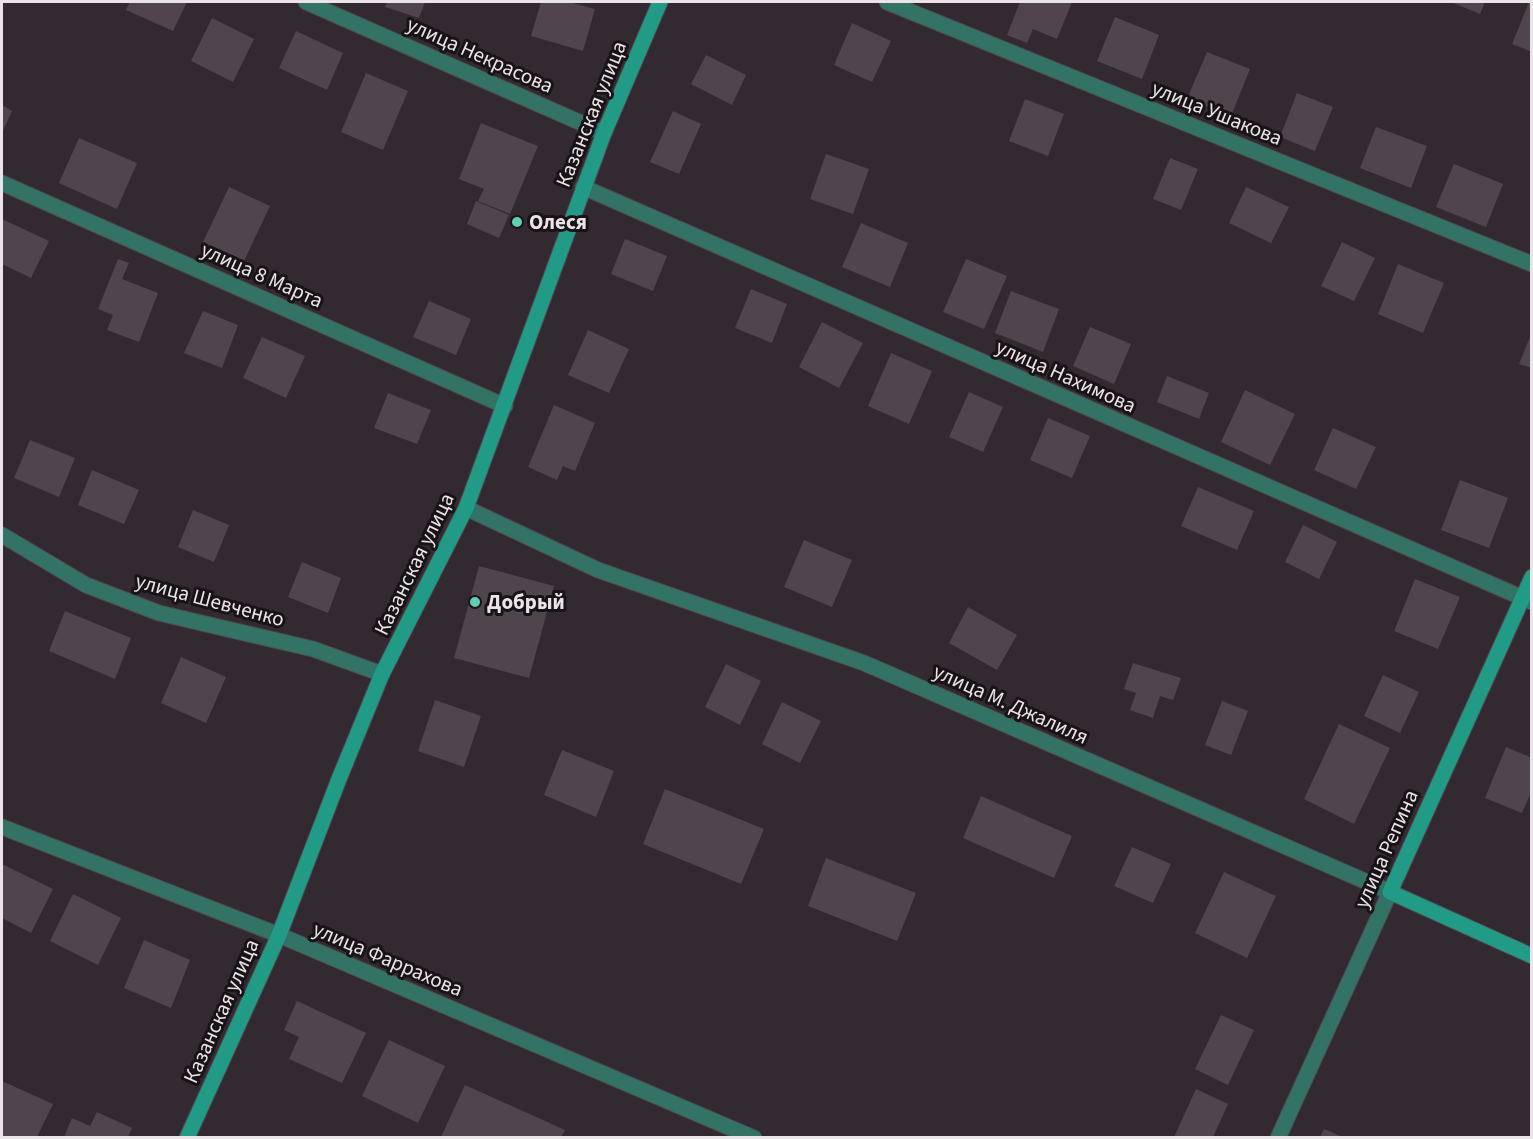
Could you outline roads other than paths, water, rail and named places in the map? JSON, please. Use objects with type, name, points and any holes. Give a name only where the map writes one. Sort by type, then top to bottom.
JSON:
[{"type":"street","name":"улица Некрасова","points":[[306,2],[604,133]]},
{"type":"street","name":"Казанская улица","points":[[187,1137],[279,935],[382,674],[466,508],[604,133],[660,2]]},
{"type":"street","name":"улица Ушакова","points":[[887,2],[1532,264]]},
{"type":"street","name":"улица 8 Марта","points":[[2,183],[505,406]]},
{"type":"street","name":"улица Нахимова","points":[[583,188],[1527,600]]},
{"type":"street","name":"улица М. Джалиля","points":[[466,508],[598,570],[864,663],[1532,956]]},
{"type":"street","name":"улица Шевченко","points":[[2,535],[86,585],[159,613],[313,649],[382,674]]},
{"type":"street","name":"улица Репина","points":[[1278,1137],[1527,600],[1532,577]]},
{"type":"street","name":"улица Фаррахова","points":[[2,827],[279,935],[754,1137]]},
{"type":"place","name":"Олеся","points":[[517,222]]},
{"type":"place","name":"Добрый","points":[[475,602]]}]
